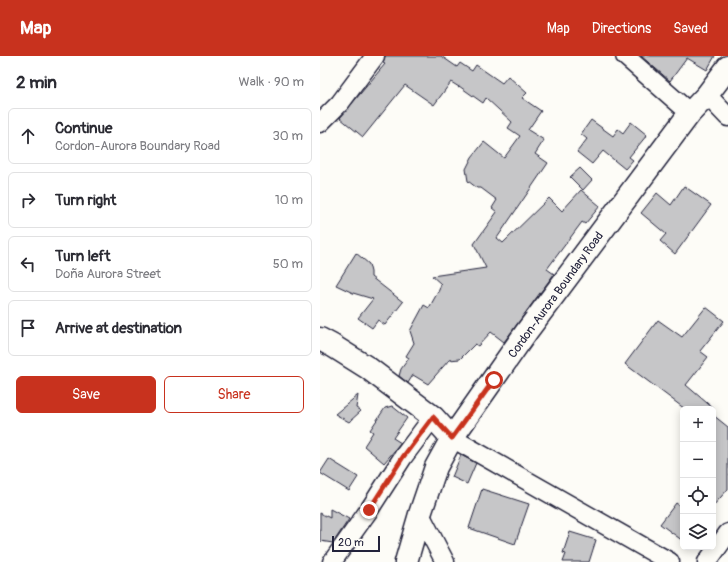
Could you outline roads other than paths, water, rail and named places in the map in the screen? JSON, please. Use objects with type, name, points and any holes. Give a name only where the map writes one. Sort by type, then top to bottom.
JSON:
[{"type":"main road","name":"Cordon-Aurora Boundary Road","points":[[406,562],[436,467],[452,438],[527,331],[690,113],[707,95],[728,67]]},
{"type":"main road","points":[[320,339],[368,368],[433,417],[452,438]]},
{"type":"street","points":[[320,123],[340,103],[375,56]]},
{"type":"street","points":[[624,56],[690,113]]},
{"type":"street","points":[[707,95],[728,117]]},
{"type":"street","points":[[332,562],[369,510],[403,457],[433,417]]},
{"type":"street","points":[[452,438],[670,562]]},
{"type":"street","points":[[420,514],[445,562]]},
{"type":"street","points":[[707,562],[728,533]]}]
